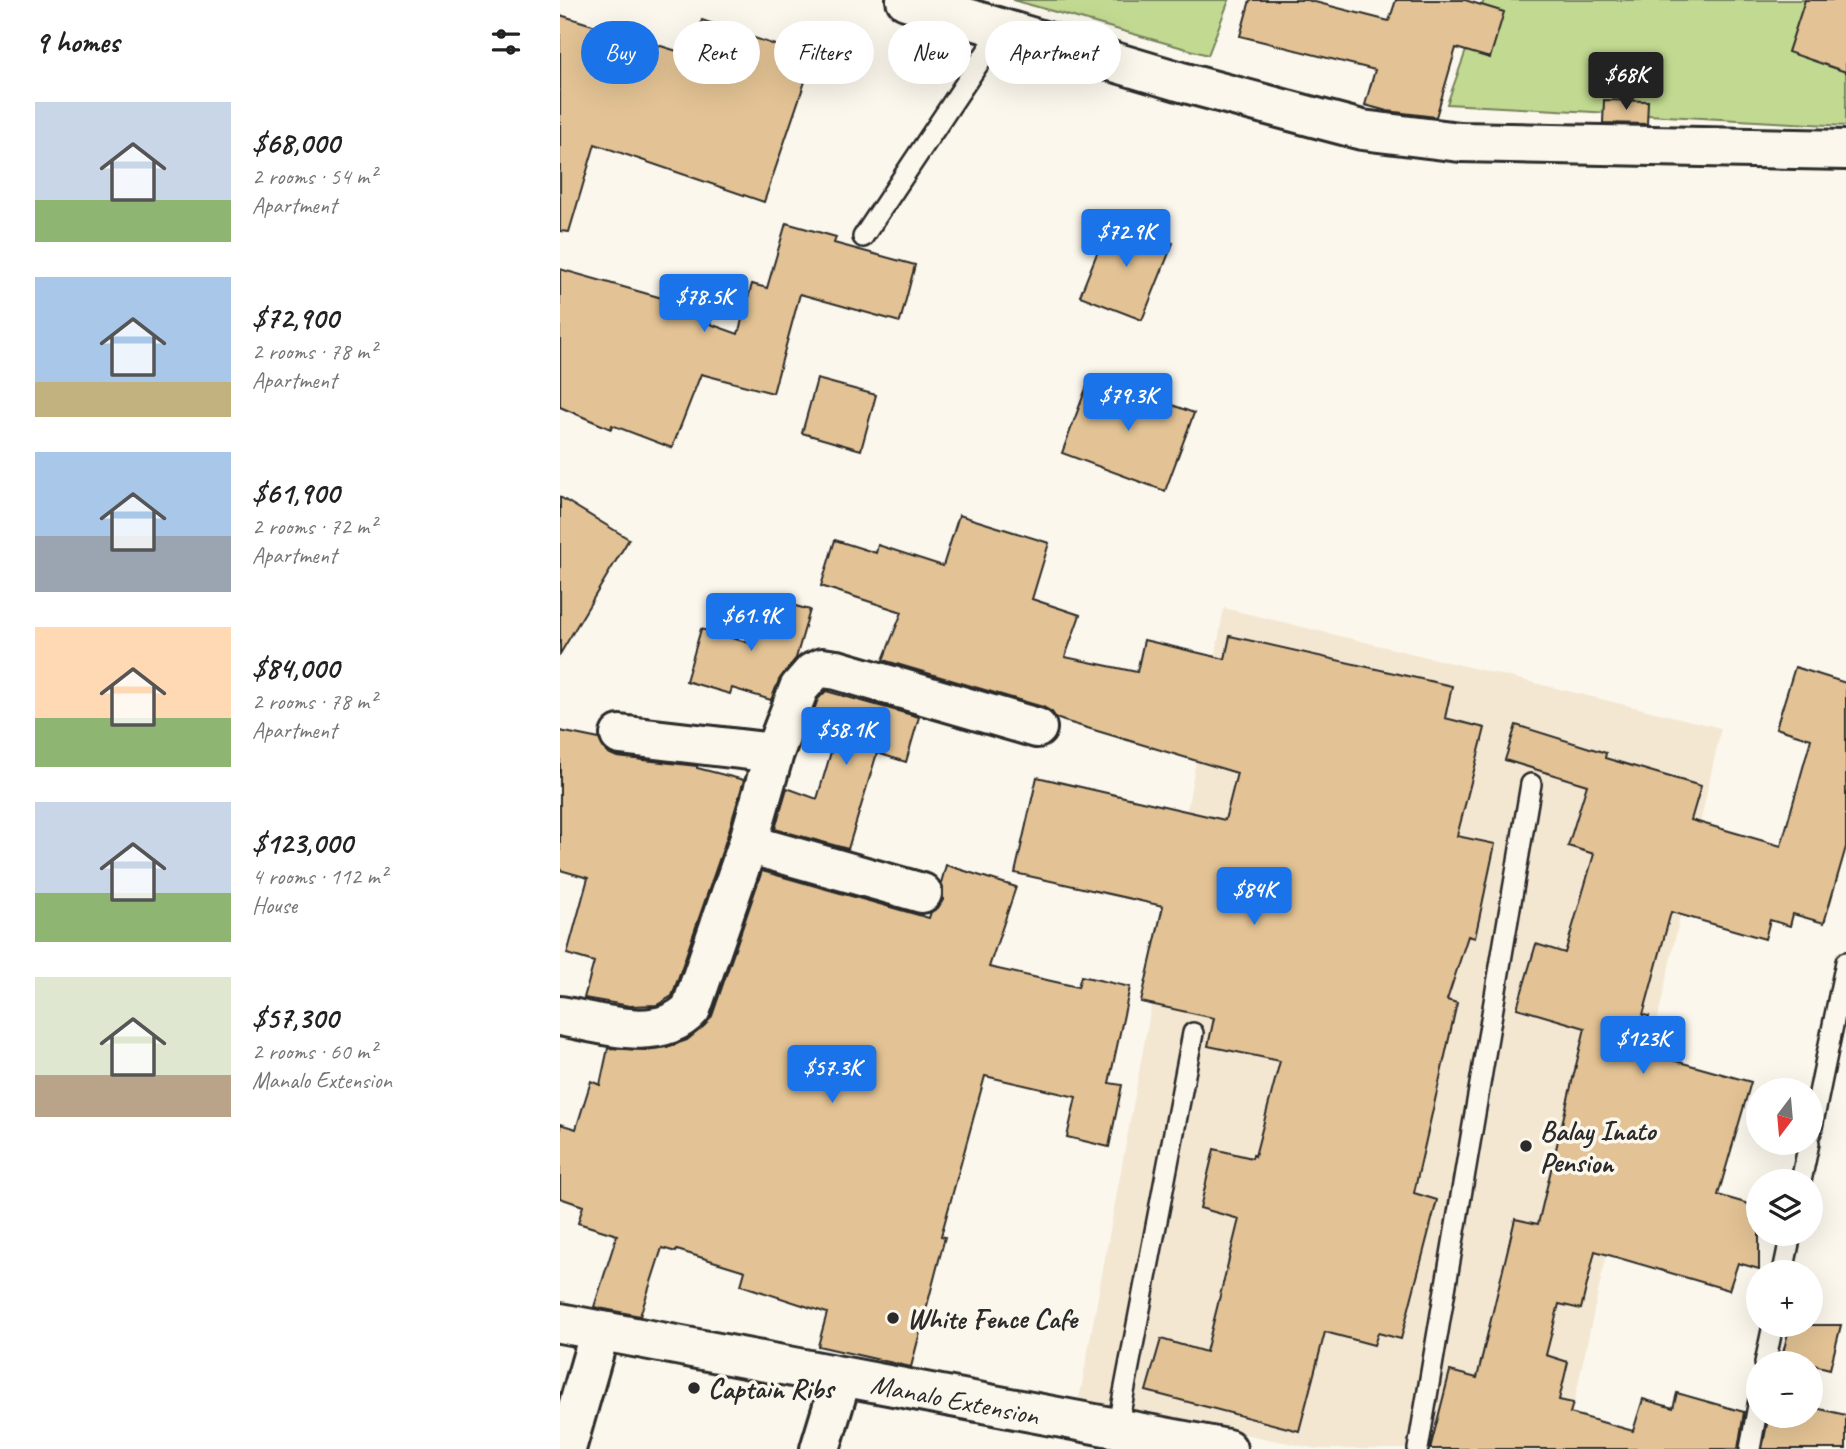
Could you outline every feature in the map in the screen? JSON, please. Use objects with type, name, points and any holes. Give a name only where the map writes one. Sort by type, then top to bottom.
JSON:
[{"type":"street","points":[[906,0],[985,22]]},
{"type":"street","points":[[1121,63],[1362,130],[1460,142],[1846,149]]},
{"type":"street","points":[[560,1016],[636,1030],[682,1019],[691,1009],[748,844],[775,753],[799,688],[813,671],[822,668],[837,670],[1037,728]]},
{"type":"street","points":[[620,734],[775,753]]},
{"type":"street","points":[[748,844],[922,892]]},
{"type":"street","name":"Manalo Extension","points":[[560,1323],[842,1377],[1136,1438],[1227,1449]]},
{"type":"street","points":[[566,1449],[600,1331]]},
{"type":"street","points":[[820,1449],[842,1377]]},
{"type":"lane","points":[[863,237],[985,54]]},
{"type":"lane","points":[[1418,1449],[1531,784]]},
{"type":"lane","points":[[1822,1078],[1846,962]]},
{"type":"lane","points":[[1136,1438],[1193,1033]]},
{"type":"lane","points":[[1750,1449],[1754,1428]]},
{"type":"shaded area","points":[[1224,608],[1721,728],[1564,1449],[1317,1449],[1079,1400]]},
{"type":"green space","points":[[1013,0],[1229,0],[1208,55],[1121,30],[1121,21],[1087,21]]},
{"type":"green space","points":[[1484,0],[1846,0],[1846,126],[1447,104]]},
{"type":"building","points":[[1250,0],[1307,0],[1389,21],[1396,0],[1465,0],[1504,12],[1490,58],[1456,48],[1436,117],[1387,111],[1365,105],[1375,70],[1240,36]]},
{"type":"building","points":[[1805,0],[1846,0],[1846,72],[1788,52]]},
{"type":"building","points":[[560,15],[581,21],[581,84],[659,84],[659,45],[673,50],[673,84],[760,84],[760,40],[774,45],[774,84],[804,84],[764,202],[595,144],[569,232],[560,231]]},
{"type":"building","points":[[1604,100],[1648,101],[1647,124],[1603,123]]},
{"type":"building","points":[[1111,218],[1173,243],[1142,320],[1080,296]]},
{"type":"building","points":[[786,223],[836,237],[834,243],[915,265],[900,322],[800,294],[773,393],[701,374],[672,448],[612,425],[611,429],[560,407],[560,269],[662,298],[660,306],[738,334],[752,284],[767,288]]},
{"type":"building","points":[[1091,375],[1194,413],[1165,491],[1062,453]]},
{"type":"building","points":[[817,379],[876,395],[861,450],[802,433]]},
{"type":"building","points":[[560,497],[629,539],[560,654]]},
{"type":"building","points":[[959,515],[1049,543],[1032,599],[1080,615],[1065,657],[1137,672],[1144,640],[1225,659],[1230,636],[1452,686],[1445,718],[1485,728],[1457,836],[1495,844],[1475,938],[1468,936],[1447,1000],[1457,1003],[1414,1193],[1437,1200],[1401,1339],[1378,1333],[1374,1345],[1325,1332],[1299,1431],[1146,1391],[1161,1339],[1206,1352],[1239,1219],[1200,1208],[1214,1149],[1252,1158],[1255,1156],[1280,1061],[1208,1046],[1214,1018],[1141,1002],[1163,906],[1015,873],[1037,777],[1225,820],[1237,773],[1064,721],[1043,707],[883,660],[902,612],[821,586],[835,540],[876,553],[878,545],[943,566]]},
{"type":"building","points":[[766,598],[810,610],[796,658],[779,680],[771,700],[732,688],[730,694],[686,681],[701,629],[753,644]]},
{"type":"building","points":[[1795,667],[1846,683],[1846,847],[1824,923],[1793,914],[1790,926],[1770,920],[1765,939],[1671,912],[1643,1015],[1649,1016],[1643,1036],[1647,1037],[1643,1052],[1746,1081],[1746,1099],[1718,1195],[1746,1203],[1746,1246],[1759,1246],[1759,1260],[1746,1260],[1746,1265],[1738,1263],[1729,1290],[1595,1251],[1581,1309],[1559,1304],[1546,1355],[1568,1362],[1559,1400],[1573,1403],[1570,1413],[1633,1431],[1643,1399],[1673,1408],[1677,1393],[1744,1412],[1738,1449],[1430,1449],[1450,1371],[1477,1378],[1515,1219],[1538,1224],[1585,1028],[1517,1008],[1536,944],[1565,953],[1594,854],[1568,846],[1587,785],[1505,760],[1516,725],[1606,753],[1605,758],[1701,786],[1691,820],[1781,846],[1811,739],[1776,728]]},
{"type":"building","points":[[826,691],[919,717],[906,762],[877,753],[848,849],[775,829],[787,788],[817,799],[837,732],[814,724],[818,714],[813,713],[818,699]]},
{"type":"building","points":[[560,731],[599,739],[606,752],[617,757],[697,766],[744,780],[672,996],[657,1005],[630,1006],[584,998],[594,962],[567,954],[588,878],[560,870]]},
{"type":"building","points":[[946,865],[1016,887],[989,967],[1078,987],[1081,976],[1130,987],[1109,1083],[1122,1085],[1109,1147],[1067,1137],[1076,1097],[985,1076],[941,1236],[945,1237],[911,1367],[818,1346],[827,1313],[741,1285],[745,1271],[677,1250],[676,1252],[662,1248],[640,1316],[594,1307],[617,1235],[578,1223],[583,1206],[560,1198],[560,1124],[576,1129],[591,1081],[600,1085],[608,1048],[646,1050],[667,1047],[687,1040],[705,1025],[712,1016],[762,871],[929,918],[931,912],[938,908],[943,900],[941,883]]},
{"type":"building","points":[[1823,1325],[1841,1325],[1830,1369],[1823,1367],[1823,1351],[1784,1351],[1787,1337],[1823,1337]]},
{"type":"building","points":[[1823,1410],[1846,1415],[1846,1449],[1762,1449],[1766,1428],[1823,1428]]},
{"type":"place","name":"Balay Inato Pension","points":[[1526,1146]]},
{"type":"place","name":"White Fence Cafe","points":[[893,1318]]},
{"type":"place","name":"Captain Ribs","points":[[694,1388]]}]
